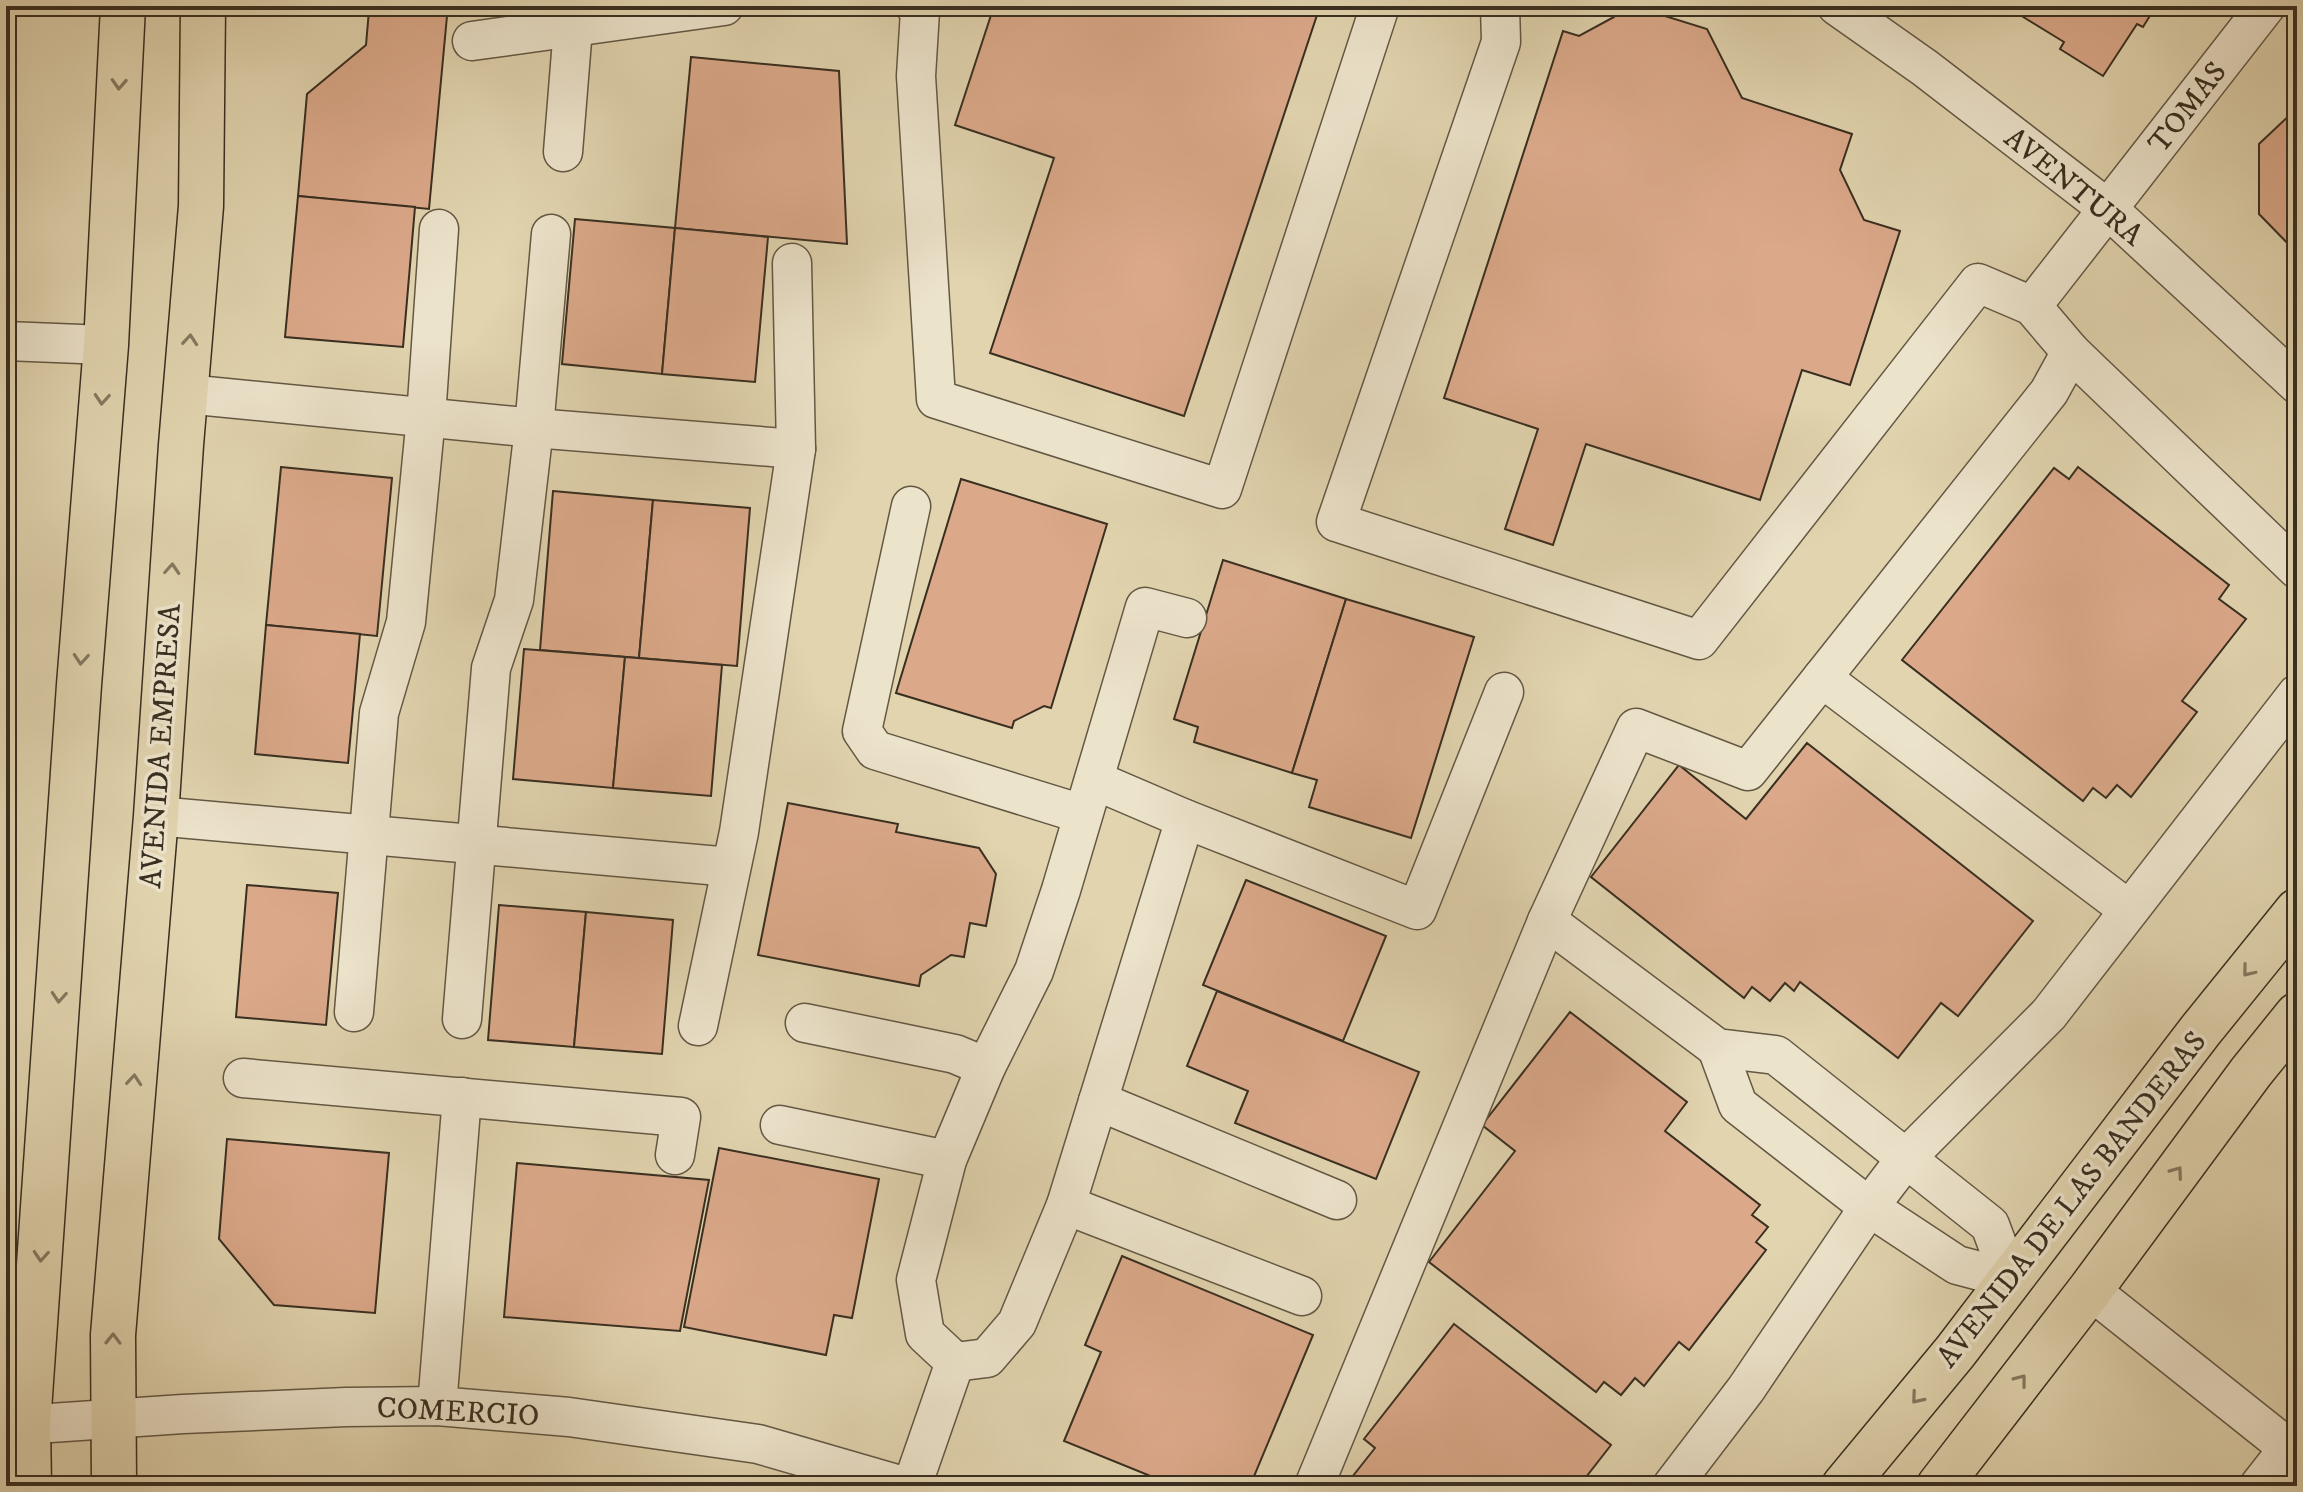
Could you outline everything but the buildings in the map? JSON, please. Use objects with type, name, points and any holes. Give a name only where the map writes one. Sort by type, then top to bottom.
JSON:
[{"type":"main road","points":[[29,1486],[17,1426],[106,345],[123,6]]},
{"type":"main road","name":"AVENIDA EMPRESA","points":[[114,1486],[113,1335],[156,816],[201,206],[203,6]]},
{"type":"main road","name":"AVENIDA DE LAS BANDERAS","points":[[1844,1486],[1955,1352],[2200,1031],[2297,911]]},
{"type":"main road","points":[[1939,1486],[2297,1015]]},
{"type":"street","points":[[472,41],[724,6]]},
{"type":"street","points":[[915,6],[920,11],[916,76],[936,399],[1222,489],[1380,6]]},
{"type":"street","points":[[1500,6],[1501,42],[1336,522],[1699,640],[1978,283],[2032,306],[2071,352],[2297,569]]},
{"type":"street","name":"AVENTURA","points":[[1837,6],[1925,68],[2108,209],[2297,384]]},
{"type":"street","name":"TOMAS","points":[[2032,306],[2266,6]]},
{"type":"street","points":[[563,152],[573,28]]},
{"type":"street","points":[[354,1012],[379,713],[406,622],[426,417],[439,229]]},
{"type":"street","points":[[462,1019],[491,668],[514,600],[534,428],[551,234]]},
{"type":"street","points":[[698,1026],[731,867],[796,449],[792,263]]},
{"type":"street","points":[[6,341],[106,345]]},
{"type":"street","points":[[1314,1486],[1547,921],[1636,728],[1748,771],[2049,392],[2071,352]]},
{"type":"street","points":[[186,394],[534,428],[796,449]]},
{"type":"street","points":[[911,506],[862,731],[875,750],[1185,819],[1417,910],[1504,692]]},
{"type":"street","points":[[955,1362],[925,1334],[916,1280],[947,1160],[986,1067],[1034,971],[1145,607],[1187,618]]},
{"type":"street","points":[[1822,678],[2129,910]]},
{"type":"street","points":[[1672,1486],[1746,1389],[1869,1207],[1907,1157],[2049,1014],[2297,694]]},
{"type":"street","points":[[156,816],[731,867]]},
{"type":"street","points":[[955,1362],[987,1358],[1017,1323],[1066,1205],[1185,819]]},
{"type":"street","points":[[1547,921],[1717,1048],[1776,1055],[1990,1225],[2010,1279]]},
{"type":"street","points":[[805,1023],[955,1054],[986,1067]]},
{"type":"street","points":[[1717,1048],[1738,1105],[1869,1207],[1957,1265],[2010,1279]]},
{"type":"street","points":[[243,1078],[681,1117],[675,1155]]},
{"type":"street","points":[[437,1406],[462,1097]]},
{"type":"street","points":[[1098,1101],[1337,1200]]},
{"type":"street","points":[[780,1125],[947,1160]]},
{"type":"street","points":[[1066,1205],[1302,1296]]},
{"type":"street","points":[[2090,1290],[2292,1452],[2259,1486]]},
{"type":"street","points":[[912,1486],[955,1362]]},
{"type":"street","name":"COMERCIO","points":[[17,1426],[114,1417],[437,1406],[569,1417],[758,1444],[803,1472],[903,1486]]}]
